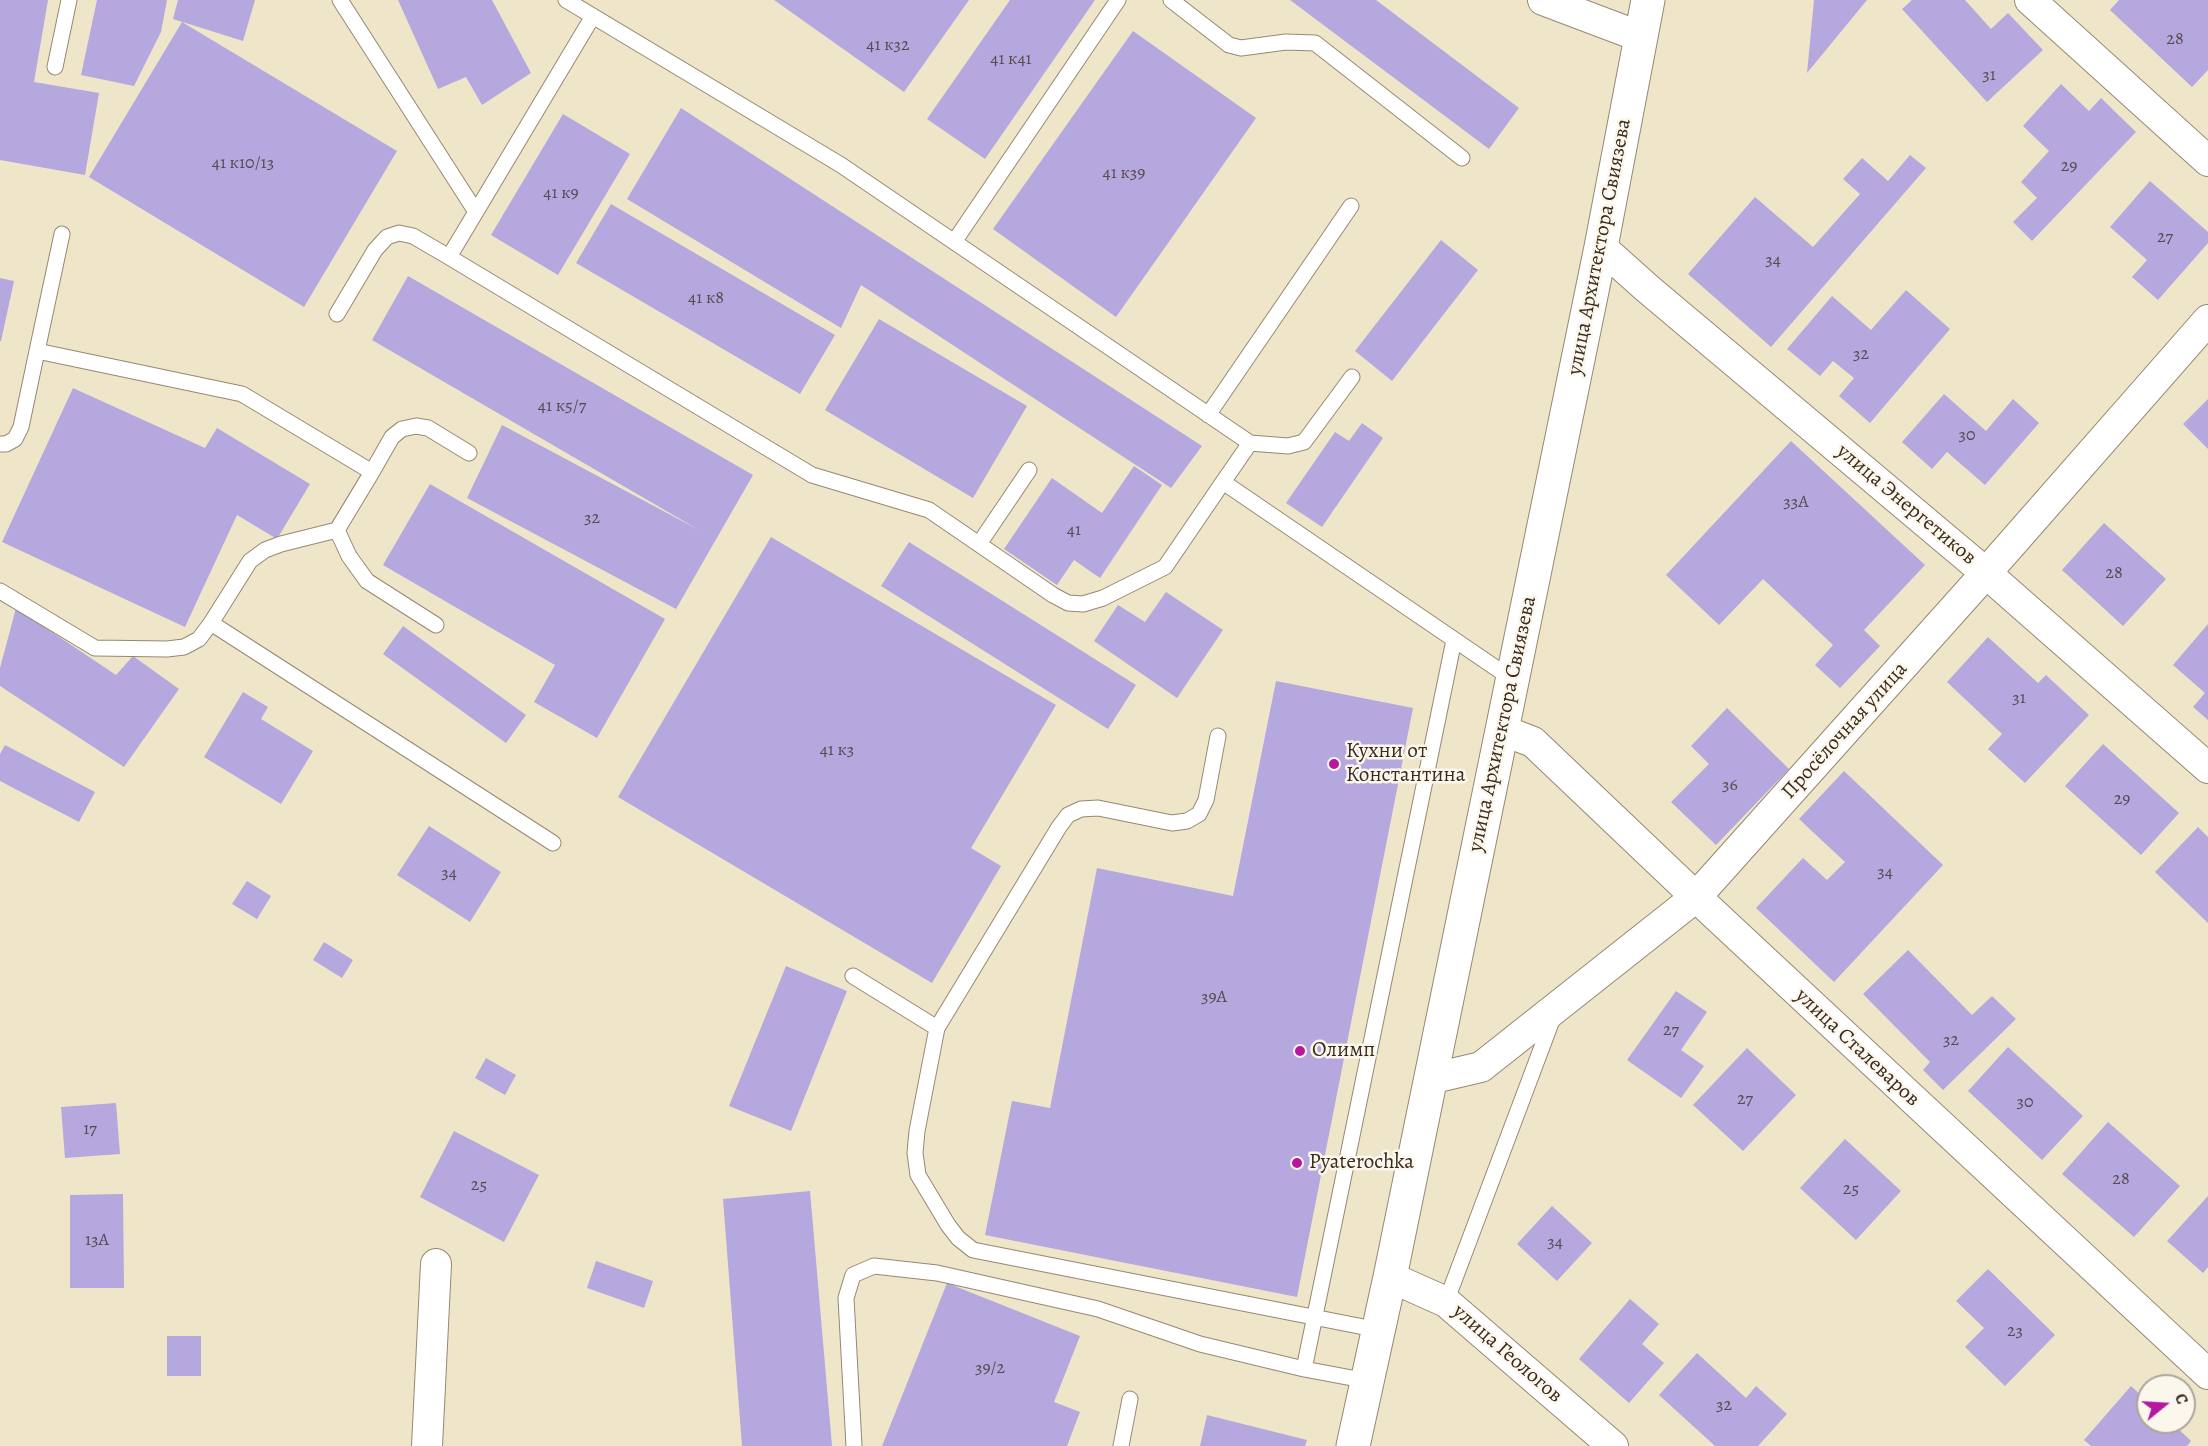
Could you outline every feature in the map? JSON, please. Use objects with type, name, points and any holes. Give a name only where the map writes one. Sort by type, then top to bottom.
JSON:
[{"type":"main road","name":"улица Архитектора Свиязева","points":[[1353,1446],[1390,1277],[1601,247],[1648,0]]},
{"type":"street","points":[[1543,0],[1641,37]]},
{"type":"street","points":[[2030,0],[2208,161]]},
{"type":"street","name":"улица Энергетиков","points":[[1601,247],[1986,573],[2208,768]]},
{"type":"street","name":"Просёлочная улица","points":[[1430,1079],[1481,1067],[1696,897],[1986,573],[2208,320]]},
{"type":"street","name":"улица Сталеваров","points":[[1502,730],[1533,742],[2208,1374]]},
{"type":"street","points":[[427,1446],[436,1264]]},
{"type":"street","name":"улица Геологов","points":[[1390,1277],[1446,1302],[1613,1446]]},
{"type":"lane","points":[[55,67],[69,0]]},
{"type":"lane","points":[[340,0],[476,212]]},
{"type":"lane","points":[[566,0],[841,165],[1250,444],[1288,446],[1304,442],[1352,377]]},
{"type":"lane","points":[[954,242],[1118,0]]},
{"type":"lane","points":[[1171,0],[1229,45],[1241,48],[1286,42],[1315,43],[1462,158]]},
{"type":"lane","points":[[449,257],[593,16]]},
{"type":"lane","points":[[1208,415],[1351,206]]},
{"type":"lane","points":[[337,314],[375,250],[387,237],[399,233],[413,236],[812,475],[929,510],[1068,603],[1083,604],[1103,598],[1166,567],[1250,444]]},
{"type":"lane","points":[[0,444],[6,444],[15,439],[21,428],[62,234]]},
{"type":"lane","points":[[37,351],[242,394],[372,472]]},
{"type":"lane","points":[[0,591],[95,648],[167,649],[184,647],[199,639],[212,623],[250,561],[265,550],[281,544],[337,530],[392,437],[402,429],[416,426],[428,428],[469,453]]},
{"type":"lane","points":[[979,544],[1029,470]]},
{"type":"lane","points":[[1223,482],[1512,679]]},
{"type":"lane","points":[[337,530],[349,556],[367,581],[436,625]]},
{"type":"lane","points":[[212,623],[553,843]]},
{"type":"lane","points":[[1304,1369],[1454,640]]},
{"type":"lane","points":[[1218,736],[1206,800],[1199,814],[1187,821],[1172,823],[1098,808],[1081,809],[1068,815],[937,1028],[916,1131],[915,1153],[918,1175],[953,1231],[973,1250],[1378,1330]]},
{"type":"lane","points":[[853,976],[937,1028]]},
{"type":"lane","points":[[1446,1302],[1556,1009]]},
{"type":"lane","points":[[854,1446],[846,1298],[853,1275],[874,1266],[938,1272],[1098,1309],[1200,1344],[1304,1369],[1368,1381]]},
{"type":"lane","points":[[1121,1446],[1130,1399]]},
{"type":"building","points":[[0,0],[48,0],[34,82],[99,93],[85,175],[0,160]]},
{"type":"building","points":[[97,0],[167,0],[161,32],[134,86],[81,75]]},
{"type":"building","points":[[178,0],[255,0],[243,41],[173,19]]},
{"type":"building","points":[[398,0],[492,0],[531,73],[482,105],[466,77],[438,89]]},
{"type":"building","points":[[774,0],[969,0],[904,92]]},
{"type":"building","points":[[1010,0],[1095,0],[985,159],[927,119]]},
{"type":"building","points":[[1290,0],[1376,0],[1519,108],[1489,149]]},
{"type":"building","points":[[1814,0],[1867,0],[1807,73]]},
{"type":"building","points":[[1912,0],[1965,0],[1991,29],[2008,13],[2043,50],[1987,102],[1902,9]]},
{"type":"building","points":[[2119,0],[2208,0],[2208,70],[2192,87],[2110,10]]},
{"type":"building","points":[[182,22],[397,151],[304,307],[89,177]]},
{"type":"building","points":[[1133,31],[1256,118],[1116,317],[993,229]]},
{"type":"building","points":[[2061,84],[2089,111],[2101,98],[2136,132],[2032,241],[2013,222],[2037,198],[2021,182],[2049,151],[2023,126]]},
{"type":"building","points":[[681,108],[1202,446],[1171,488],[861,285],[841,328],[627,199]]},
{"type":"building","points":[[563,114],[630,154],[558,275],[491,235]]},
{"type":"building","points":[[1910,155],[1926,168],[1771,347],[1688,274],[1755,197],[1813,247],[1860,194],[1843,179],[1862,158],[1888,181]]},
{"type":"building","points":[[2150,181],[2208,232],[2208,243],[2158,300],[2132,277],[2147,260],[2110,227]]},
{"type":"building","points":[[611,204],[835,335],[800,394],[576,263]]},
{"type":"building","points":[[1441,240],[1478,270],[1392,381],[1355,351]]},
{"type":"building","points":[[408,276],[753,475],[676,609],[467,498],[502,425],[699,530],[372,340]]},
{"type":"building","points":[[0,278],[14,281],[1,341],[0,341]]},
{"type":"building","points":[[1906,290],[1950,329],[1870,423],[1839,396],[1854,378],[1833,361],[1820,376],[1787,349],[1832,296],[1871,330]]},
{"type":"building","points":[[879,319],[1027,406],[973,498],[825,410]]},
{"type":"building","points":[[73,388],[205,448],[217,428],[310,484],[277,539],[237,515],[185,627],[2,542]]},
{"type":"building","points":[[1944,394],[1986,431],[2013,399],[2039,423],[1985,485],[1947,452],[1932,469],[1902,442]]},
{"type":"building","points":[[2208,399],[2208,449],[2183,424]]},
{"type":"building","points":[[1362,423],[1383,438],[1322,527],[1286,503],[1335,432],[1349,441]]},
{"type":"building","points":[[1791,441],[1925,565],[1864,630],[1880,646],[1840,688],[1815,665],[1833,645],[1763,579],[1719,625],[1666,575]]},
{"type":"building","points":[[1134,466],[1162,485],[1100,578],[1074,560],[1057,585],[1004,549],[1052,478],[1102,513]]},
{"type":"building","points":[[430,484],[665,619],[597,738],[534,702],[555,665],[383,565]]},
{"type":"building","points":[[2104,523],[2166,579],[2123,626],[2062,570]]},
{"type":"building","points":[[771,537],[1056,705],[971,848],[1001,866],[932,983],[618,797]]},
{"type":"building","points":[[909,542],[1136,685],[1108,729],[881,586]]},
{"type":"building","points":[[1166,592],[1223,630],[1177,698],[1094,641],[1118,605],[1145,622]]},
{"type":"building","points":[[16,608],[116,675],[133,656],[179,689],[124,767],[0,686],[0,668]]},
{"type":"building","points":[[2208,624],[2208,720],[2193,707],[2205,693],[2173,665]]},
{"type":"building","points":[[403,626],[526,715],[506,743],[383,654]]},
{"type":"building","points":[[1988,637],[2038,683],[2046,675],[2089,715],[2025,783],[1988,749],[2002,734],[1947,682]]},
{"type":"building","points":[[1276,681],[1413,708],[1297,1297],[985,1235],[1012,1101],[1050,1108],[1097,868],[1233,896]]},
{"type":"building","points":[[243,692],[268,707],[261,719],[313,751],[281,804],[204,757]]},
{"type":"building","points":[[1727,708],[1789,769],[1716,845],[1671,802],[1709,764],[1691,746]]},
{"type":"building","points":[[2103,744],[2179,813],[2141,855],[2065,786]]},
{"type":"building","points":[[5,745],[95,792],[79,822],[0,781],[0,754]]},
{"type":"building","points":[[1844,771],[1943,865],[1834,982],[1756,908],[1803,858],[1827,880],[1845,862],[1799,819]]},
{"type":"building","points":[[429,826],[501,872],[470,922],[397,875]]},
{"type":"building","points":[[2198,827],[2208,837],[2208,923],[2155,872]]},
{"type":"building","points":[[247,881],[271,896],[257,919],[232,904]]},
{"type":"building","points":[[324,942],[353,960],[342,978],[313,960]]},
{"type":"building","points":[[1908,950],[1972,1015],[1992,996],[2016,1019],[1943,1090],[1923,1070],[1930,1062],[1863,994]]},
{"type":"building","points":[[786,966],[847,991],[791,1131],[729,1106]]},
{"type":"building","points":[[1676,991],[1707,1012],[1681,1050],[1704,1066],[1681,1098],[1627,1060]]},
{"type":"building","points":[[2008,1047],[2083,1116],[2042,1160],[1968,1091]]},
{"type":"building","points":[[1747,1048],[1796,1095],[1743,1151],[1693,1105]]},
{"type":"building","points":[[486,1058],[516,1075],[505,1095],[475,1078]]},
{"type":"building","points":[[116,1103],[120,1154],[65,1158],[61,1107]]},
{"type":"building","points":[[2108,1122],[2180,1186],[2134,1237],[2062,1174]]},
{"type":"building","points":[[454,1131],[539,1175],[504,1242],[420,1197]]},
{"type":"building","points":[[1845,1139],[1901,1191],[1856,1240],[1800,1188]]},
{"type":"building","points":[[810,1191],[832,1446],[742,1446],[723,1199]]},
{"type":"building","points":[[123,1194],[124,1288],[70,1288],[70,1195]]},
{"type":"building","points":[[2208,1196],[2208,1267],[2203,1273],[2167,1241]]},
{"type":"building","points":[[1552,1206],[1592,1243],[1557,1281],[1517,1244]]},
{"type":"building","points":[[596,1261],[653,1281],[644,1308],[587,1288]]},
{"type":"building","points":[[1988,1269],[2055,1335],[2005,1386],[1965,1347],[1984,1328],[1956,1301]]},
{"type":"building","points":[[947,1283],[1080,1336],[1054,1402],[1080,1412],[1067,1446],[882,1446]]},
{"type":"building","points":[[1630,1299],[1659,1324],[1642,1344],[1664,1363],[1629,1403],[1579,1359]]},
{"type":"building","points":[[167,1336],[201,1336],[201,1376],[167,1376]]},
{"type":"building","points":[[1697,1353],[1746,1398],[1756,1386],[1787,1414],[1758,1446],[1715,1446],[1659,1395]]},
{"type":"building","points":[[2131,1386],[2136,1391],[2136,1434],[2184,1434],[2191,1441],[2187,1446],[2091,1446],[2084,1440]]},
{"type":"building","points":[[1207,1415],[1307,1440],[1305,1446],[1200,1446]]},
{"type":"place","name":"Кухни от Константина","points":[[1334,764]]},
{"type":"place","name":"Олимп","points":[[1300,1051]]},
{"type":"place","name":"Pyaterochka","points":[[1297,1163]]}]
